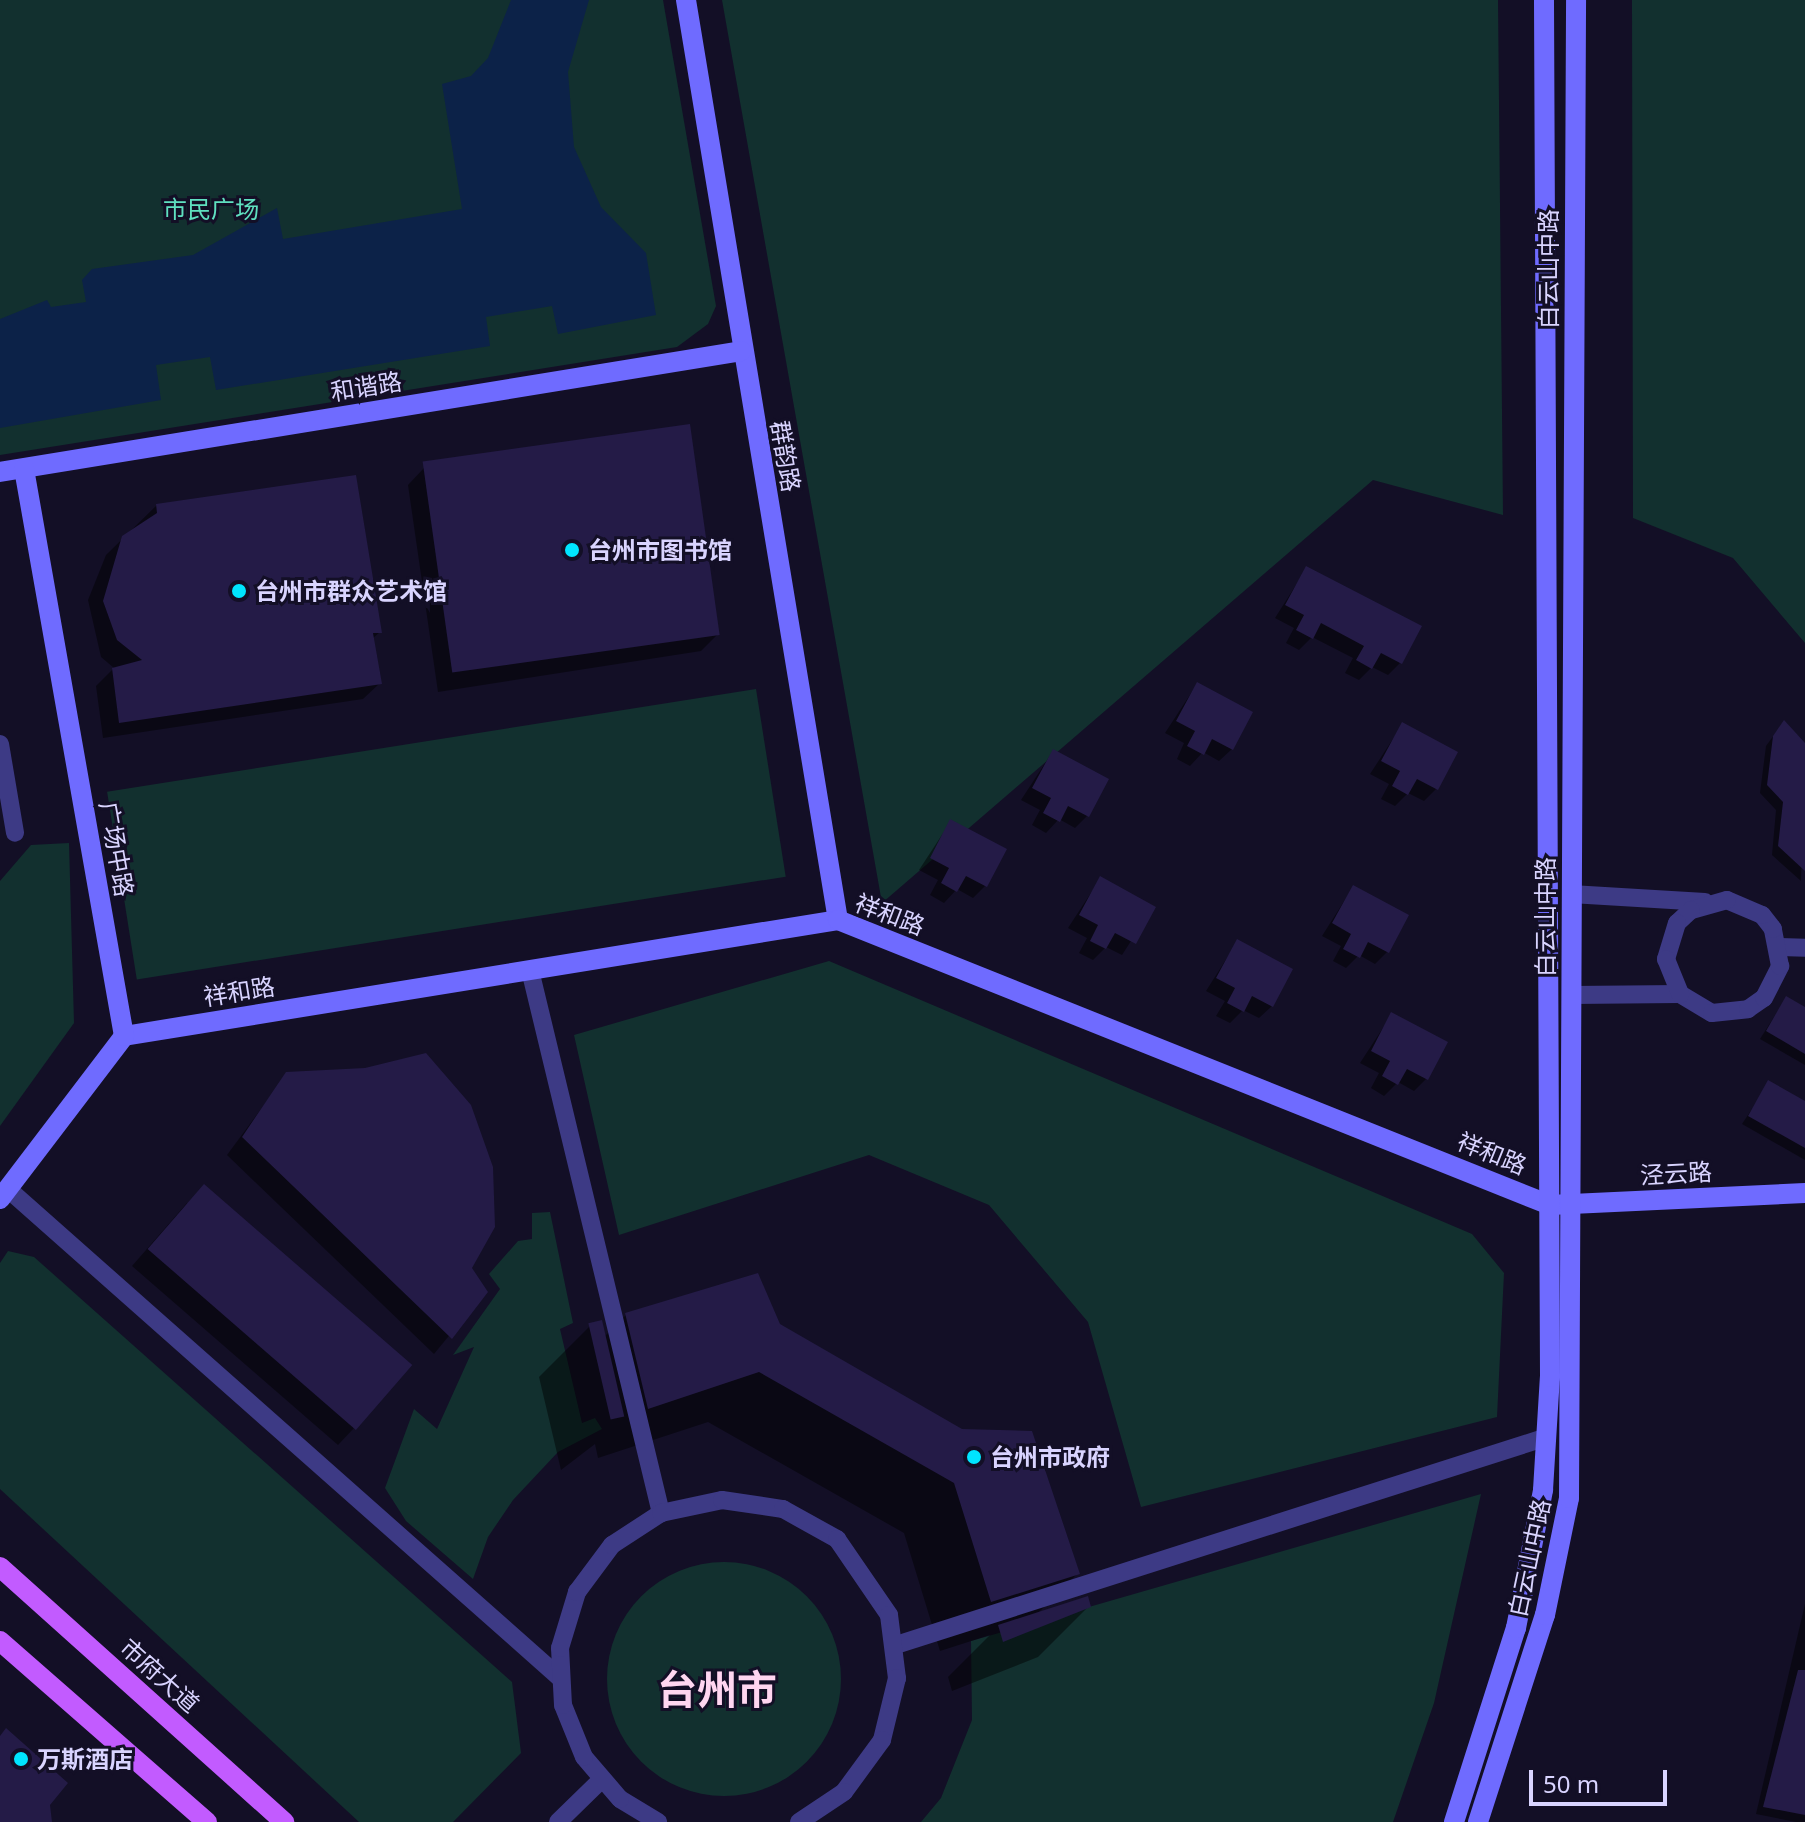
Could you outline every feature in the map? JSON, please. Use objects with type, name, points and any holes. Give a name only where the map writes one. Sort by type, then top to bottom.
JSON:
[{"type":"main road","name":"市府大道","points":[[0,1567],[284,1822]]},
{"type":"main road","points":[[0,1641],[207,1822]]},
{"type":"street","name":"群韵路","points":[[686,0],[741,351],[838,920]]},
{"type":"street","name":"白云山中路","points":[[1478,1822],[1545,1615],[1569,1498],[1560,1205],[1544,0]]},
{"type":"street","name":"白云山中路","points":[[1454,1822],[1516,1628],[1547,1437],[1571,995],[1575,35],[1578,0]]},
{"type":"street","name":"和谐路","points":[[0,472],[741,351]]},
{"type":"street","name":"广场中路","points":[[24,469],[124,1036]]},
{"type":"street","points":[[0,744],[15,833]]},
{"type":"street","points":[[1571,894],[1708,903],[1754,910],[1780,947],[1775,983],[1748,1009],[1712,1013],[1680,994],[1670,978],[1669,940],[1677,923],[1708,903]]},
{"type":"street","name":"祥和路","points":[[124,1036],[838,920],[1560,1205]]},
{"type":"street","points":[[1780,947],[1805,948]]},
{"type":"street","points":[[530,970],[661,1513]]},
{"type":"street","points":[[1571,995],[1680,994]]},
{"type":"street","points":[[124,1036],[4,1194],[559,1677]]},
{"type":"street","name":"泾云路","points":[[1560,1205],[1805,1193]]},
{"type":"street","points":[[896,1645],[1547,1437]]},
{"type":"street","points":[[658,1822],[601,1780],[571,1732],[559,1677],[566,1619],[592,1567],[661,1513],[722,1500],[783,1509],[811,1522],[867,1574],[896,1645],[897,1678],[882,1740],[844,1792],[799,1822]]},
{"type":"street","points":[[558,1822],[601,1780]]},
{"type":"green space","name":"市民广场","points":[[0,0],[663,0],[716,306],[708,324],[677,347],[0,455]]},
{"type":"green space","points":[[722,0],[1498,0],[1503,515],[1373,480],[882,903]]},
{"type":"green space","points":[[1632,0],[1805,0],[1805,643],[1733,558],[1633,518]]},
{"type":"green space","points":[[756,689],[786,877],[137,979],[107,792]]},
{"type":"green space","points":[[69,843],[74,1023],[0,1126],[0,881],[31,845]]},
{"type":"green space","points":[[829,961],[1472,1234],[1504,1273],[1497,1417],[1141,1507],[1088,1322],[989,1205],[869,1155],[619,1235],[574,1035]]},
{"type":"green space","points":[[550,1212],[573,1323],[560,1329],[582,1423],[595,1418],[602,1429],[558,1452],[513,1500],[488,1537],[473,1579],[406,1521],[385,1488],[414,1409],[437,1429],[474,1347],[453,1355],[500,1289],[489,1274],[518,1241],[532,1239],[532,1213]]},
{"type":"green space","points":[[8,1251],[34,1257],[512,1682],[521,1753],[453,1822],[359,1822],[0,1489],[0,1263]]},
{"type":"green space","points":[[1481,1494],[1434,1703],[1393,1822],[921,1822],[941,1798],[972,1720],[971,1641]]},
{"type":"green space","points":[[724,1562],[769,1571],[789,1582],[806,1597],[821,1614],[832,1634],[841,1679],[832,1724],[821,1744],[806,1761],[789,1776],[769,1787],[724,1796],[679,1787],[659,1776],[642,1761],[627,1744],[616,1724],[607,1679],[616,1634],[627,1614],[642,1597],[659,1582],[679,1571]]},
{"type":"water","points":[[511,0],[589,0],[568,72],[574,147],[601,207],[646,253],[656,315],[558,334],[552,306],[486,317],[490,346],[216,390],[210,357],[156,365],[161,400],[0,428],[0,319],[47,300],[51,307],[86,302],[82,280],[92,269],[193,255],[277,208],[283,239],[462,209],[442,84],[471,76],[488,58]]},
{"type":"building","name":"台州市图书馆","points":[[690,424],[720,635],[452,673],[423,462]]},
{"type":"building","name":"台州市群众艺术馆","points":[[356,475],[382,633],[373,633],[382,684],[119,723],[112,668],[142,660],[117,640],[103,601],[122,536],[157,513],[156,504]]},
{"type":"building","points":[[1306,566],[1422,626],[1402,664],[1381,653],[1372,669],[1356,660],[1364,646],[1321,623],[1313,639],[1296,630],[1304,615],[1285,605]]},
{"type":"building","points":[[1197,682],[1253,712],[1233,750],[1212,739],[1204,755],[1187,746],[1195,731],[1176,721]]},
{"type":"building","points":[[1784,720],[1805,743],[1805,871],[1778,846],[1783,802],[1767,785],[1773,736]]},
{"type":"building","points":[[1402,722],[1458,752],[1438,790],[1417,779],[1408,795],[1392,786],[1400,771],[1381,761]]},
{"type":"building","points":[[1053,749],[1109,779],[1089,817],[1068,806],[1060,822],[1043,813],[1051,798],[1032,788]]},
{"type":"building","points":[[950,819],[1007,849],[987,887],[966,876],[957,892],[941,883],[949,868],[930,858]]},
{"type":"building","points":[[1100,876],[1156,907],[1136,944],[1115,933],[1106,949],[1090,941],[1098,925],[1079,915]]},
{"type":"building","points":[[1353,885],[1409,915],[1389,953],[1368,942],[1360,958],[1343,949],[1351,934],[1332,923]]},
{"type":"building","points":[[1237,939],[1293,969],[1273,1007],[1252,996],[1244,1012],[1227,1003],[1235,988],[1216,978]]},
{"type":"building","points":[[1786,996],[1805,1007],[1805,1054],[1766,1031]]},
{"type":"building","points":[[1391,1012],[1448,1042],[1428,1080],[1407,1069],[1398,1085],[1382,1076],[1390,1061],[1371,1051]]},
{"type":"building","points":[[426,1053],[471,1105],[493,1167],[495,1227],[472,1268],[488,1292],[452,1339],[242,1137],[286,1072],[365,1068]]},
{"type":"building","points":[[1768,1080],[1805,1101],[1805,1148],[1748,1116]]},
{"type":"building","points":[[204,1184],[412,1365],[356,1430],[148,1249]]},
{"type":"building","name":"台州市政府","points":[[758,1273],[780,1324],[962,1429],[1032,1431],[1080,1574],[991,1602],[954,1483],[759,1372],[648,1409],[625,1313]]},
{"type":"building","points":[[602,1320],[624,1416],[611,1420],[588,1323]]},
{"type":"building","points":[[1088,1596],[1091,1607],[1003,1642],[998,1625]]},
{"type":"building","points":[[1798,1670],[1805,1670],[1805,1815],[1763,1807]]},
{"type":"building","name":"万斯酒店","points":[[6,1728],[68,1783],[50,1805],[52,1822],[0,1822],[0,1736]]},
{"type":"place","name":"台州市图书馆","points":[[572,550]]},
{"type":"place","name":"台州市群众艺术馆","points":[[239,591]]},
{"type":"place","name":"台州市政府","points":[[974,1457]]},
{"type":"place","name":"万斯酒店","points":[[21,1759]]},
{"type":"district","name":"台州市","points":[[717,1689]]}]
